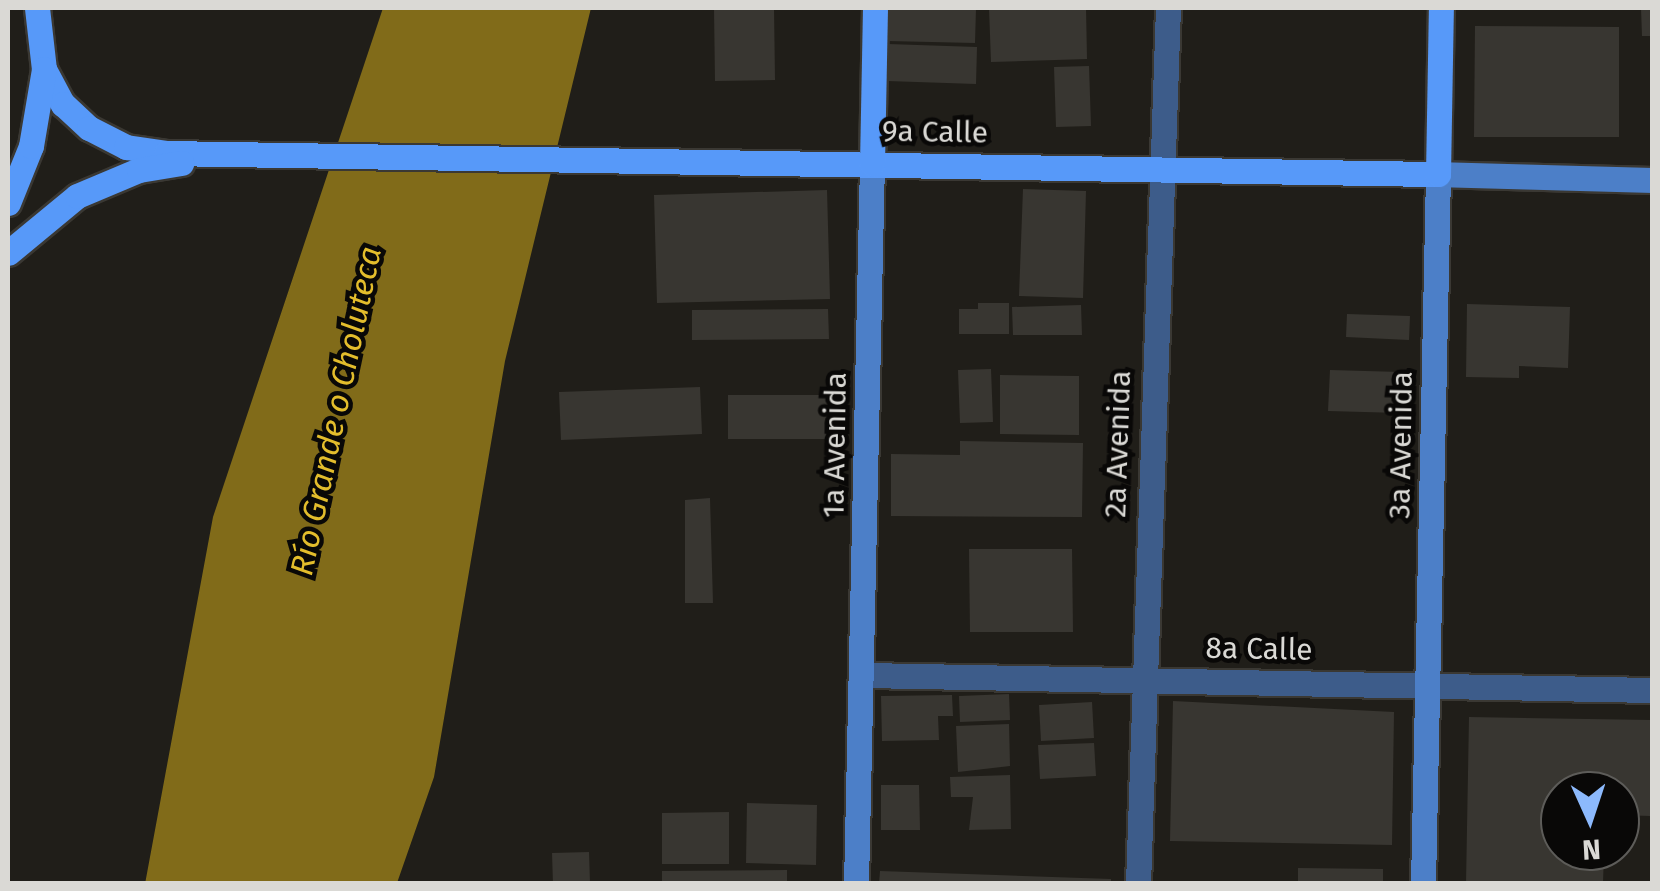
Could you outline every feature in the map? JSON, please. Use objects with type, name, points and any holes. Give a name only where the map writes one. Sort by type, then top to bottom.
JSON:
[{"type":"main road","points":[[8,203],[31,146],[44,69],[37,8]]},
{"type":"main road","name":"1a Avenida","points":[[872,164],[876,8]]},
{"type":"main road","name":"3a Avenida","points":[[1438,174],[1441,8]]},
{"type":"main road","points":[[44,69],[64,104],[126,147],[216,157]]},
{"type":"main road","points":[[8,253],[77,196],[139,170],[216,157]]},
{"type":"main road","name":"9a Calle","points":[[216,157],[593,158],[1438,174]]},
{"type":"street","name":"2a Avenida","points":[[1138,884],[1142,679],[1168,8]]},
{"type":"street","name":"1a Avenida","points":[[856,884],[864,674],[872,164]]},
{"type":"street","name":"9a Calle","points":[[1438,174],[1652,180]]},
{"type":"street","name":"3a Avenida","points":[[1422,884],[1430,686],[1438,174]]},
{"type":"street","name":"8a Calle","points":[[864,674],[1652,690]]},
{"type":"water","name":"Río Grande o Choluteca","points":[[383,8],[591,8],[505,361],[434,777],[397,883],[145,884],[213,517]]},
{"type":"building","points":[[714,8],[774,8],[775,80],[715,81]]},
{"type":"building","points":[[888,8],[976,8],[975,43],[887,41]]},
{"type":"building","points":[[989,8],[1086,8],[1087,59],[991,62]]},
{"type":"building","points":[[1641,8],[1652,8],[1652,36],[1642,36]]},
{"type":"building","points":[[1475,26],[1619,27],[1619,137],[1474,137]]},
{"type":"building","points":[[888,44],[977,47],[976,84],[887,81]]},
{"type":"building","points":[[1089,66],[1091,126],[1056,127],[1054,67]]},
{"type":"building","points":[[1023,189],[1086,191],[1083,298],[1019,296]]},
{"type":"building","points":[[827,190],[830,299],[657,303],[654,195]]},
{"type":"building","points":[[978,303],[1009,303],[1009,334],[959,334],[959,309],[978,309]]},
{"type":"building","points":[[1467,304],[1570,307],[1568,368],[1519,366],[1519,378],[1466,377]]},
{"type":"building","points":[[1081,305],[1082,335],[1013,335],[1012,307]]},
{"type":"building","points":[[828,309],[829,339],[692,340],[692,310]]},
{"type":"building","points":[[1347,314],[1410,316],[1409,340],[1346,337]]},
{"type":"building","points":[[991,369],[993,422],[960,423],[958,370]]},
{"type":"building","points":[[1330,370],[1401,372],[1400,413],[1328,411]]},
{"type":"building","points":[[1000,375],[1079,376],[1079,435],[1000,434]]},
{"type":"building","points":[[700,387],[702,434],[561,440],[559,392]]},
{"type":"building","points":[[728,395],[831,395],[830,439],[728,439]]},
{"type":"building","points":[[960,441],[1083,443],[1082,517],[891,516],[891,454],[960,455]]},
{"type":"building","points":[[710,498],[713,603],[685,603],[685,500]]},
{"type":"building","points":[[969,549],[1072,549],[1073,632],[970,632]]},
{"type":"building","points":[[1009,694],[1010,720],[960,722],[959,696]]},
{"type":"building","points":[[952,695],[953,716],[938,716],[939,740],[882,741],[881,696]]},
{"type":"building","points":[[1173,701],[1394,712],[1392,845],[1170,841]]},
{"type":"building","points":[[1092,702],[1094,738],[1041,741],[1039,705]]},
{"type":"building","points":[[1469,717],[1652,720],[1650,816],[1640,816],[1640,771],[1540,771],[1540,871],[1603,871],[1603,884],[1466,884]]},
{"type":"building","points":[[1009,724],[1010,766],[958,772],[956,726]]},
{"type":"building","points":[[1094,743],[1096,776],[1040,779],[1038,745]]},
{"type":"building","points":[[1010,775],[1011,829],[969,830],[973,797],[951,797],[950,777]]},
{"type":"building","points":[[881,785],[919,785],[920,830],[881,830]]},
{"type":"building","points":[[747,803],[817,805],[816,865],[746,863]]},
{"type":"building","points":[[729,812],[729,864],[662,864],[662,813]]},
{"type":"building","points":[[589,852],[590,884],[553,884],[552,853]]},
{"type":"building","points":[[1298,868],[1383,869],[1383,884],[1298,884]]},
{"type":"building","points":[[787,870],[787,884],[662,884],[662,871]]},
{"type":"building","points":[[880,871],[1111,879],[1111,884],[879,884]]}]
